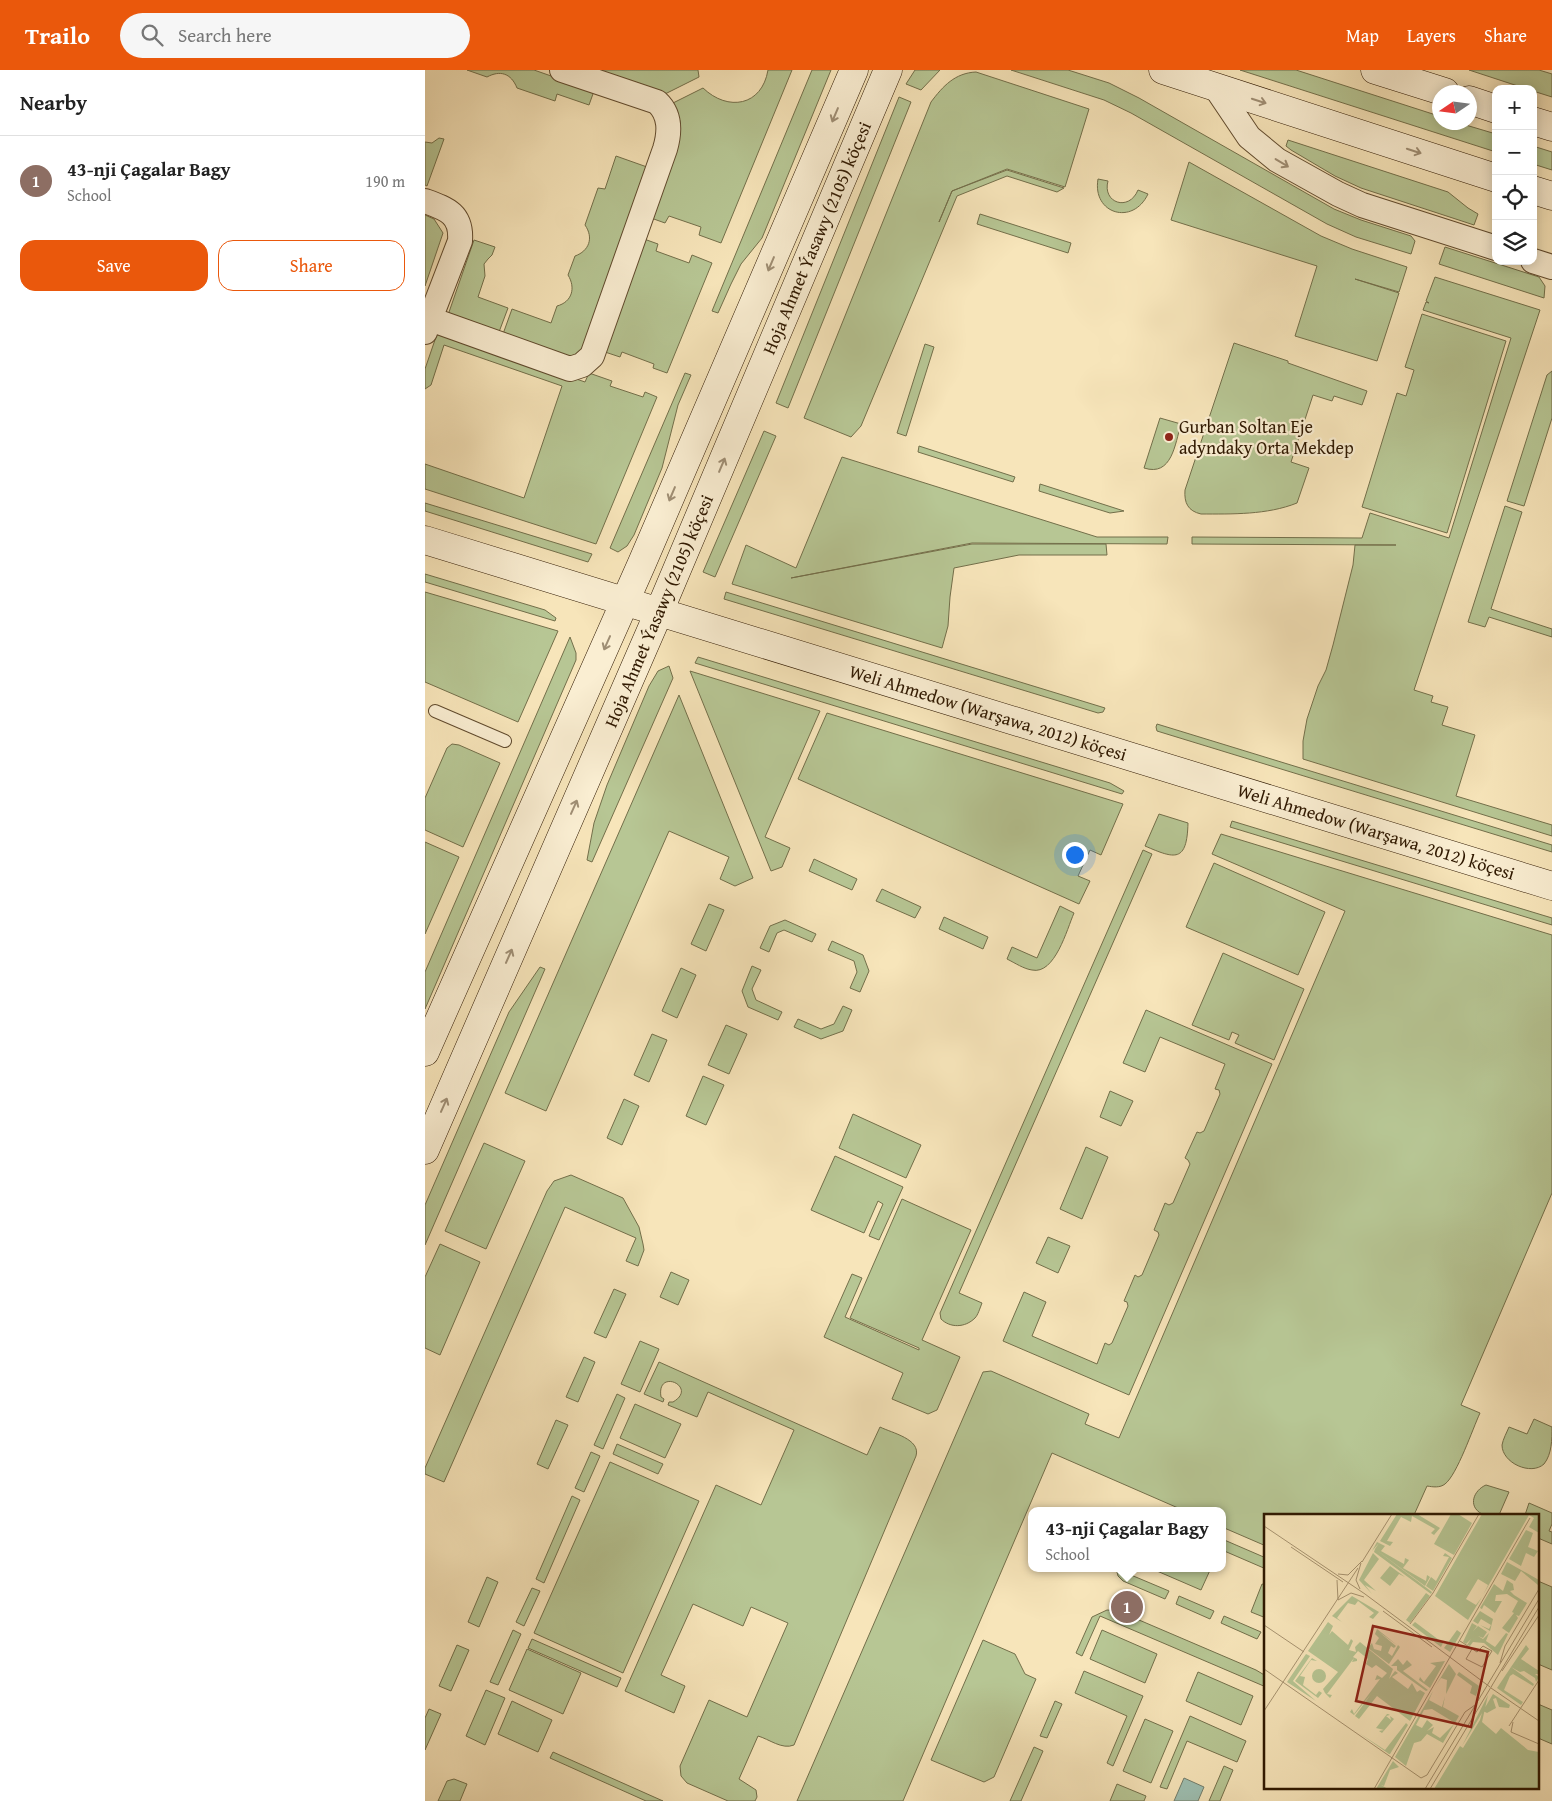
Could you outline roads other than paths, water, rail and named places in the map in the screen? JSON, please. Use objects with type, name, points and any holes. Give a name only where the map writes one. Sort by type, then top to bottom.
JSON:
[{"type":"main road","name":"Hoja Ahmet Ýasawy (2105) köçesi","points":[[425,1052],[626,602],[854,70]]},
{"type":"main road","name":"Hoja Ahmet Ýasawy (2105) köçesi","points":[[425,1150],[659,612],[888,70]]},
{"type":"main road","points":[[1163,70],[1492,177]]},
{"type":"main road","points":[[1375,70],[1432,88]]},
{"type":"main road","points":[[1477,103],[1492,108]]},
{"type":"main road","points":[[1537,122],[1552,127]]},
{"type":"main road","points":[[1537,191],[1552,196]]},
{"type":"main road","name":"Weli Ahmedow (Warşawa, 2012) köçesi","points":[[425,540],[1552,886]]},
{"type":"street","points":[[425,202],[446,209],[453,214],[461,232],[460,241],[427,325],[565,367],[570,368],[583,365],[592,356],[665,149],[669,125],[667,115],[657,102],[562,70]]},
{"type":"street","points":[[1216,88],[1249,137],[1277,160],[1362,205],[1492,247]]},
{"type":"street","points":[[1537,261],[1552,266]]},
{"type":"lane","points":[[435,711],[505,741]]},
{"type":"place","name":"Gurban Soltan Eje adyndaky Orta Mekdep","points":[[1169,437]]},
{"type":"place","name":"43-nji Çagalar Bagy","points":[[1127,1607]]}]
